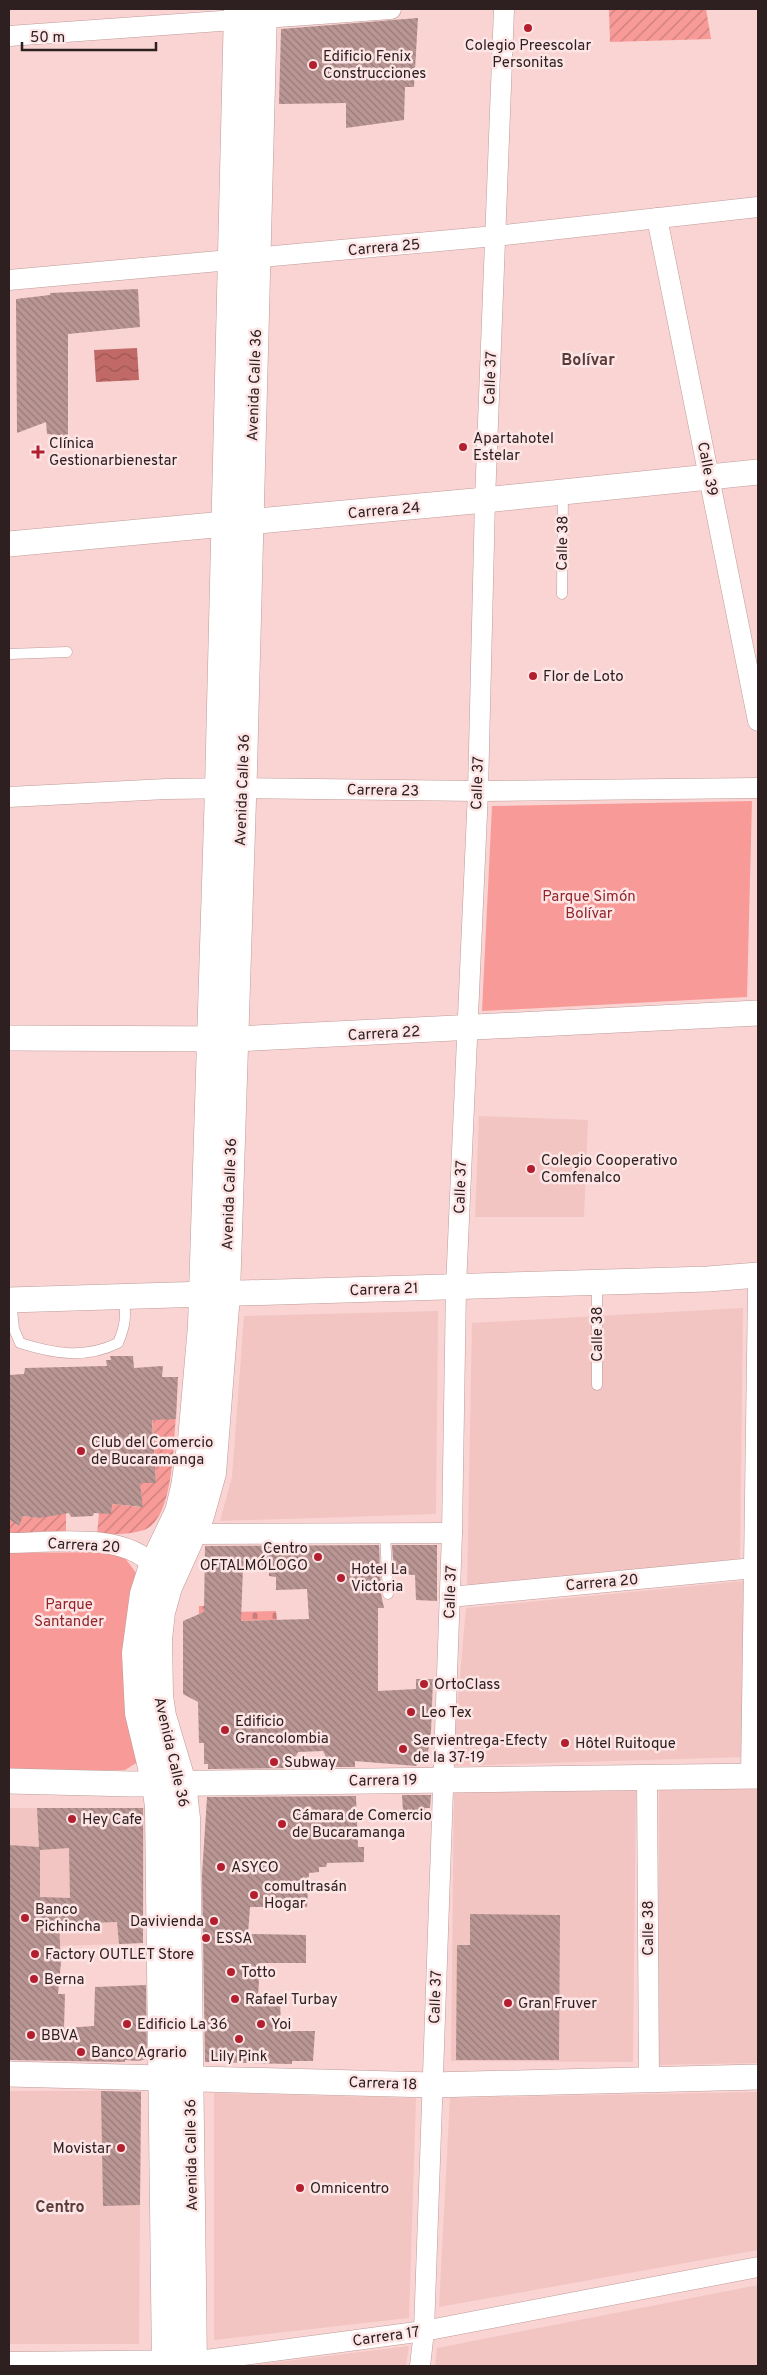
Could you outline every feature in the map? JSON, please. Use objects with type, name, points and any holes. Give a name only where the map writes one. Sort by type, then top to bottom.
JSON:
[{"type":"main road","name":"Avenida Calle 36","points":[[180,2364],[163,2077],[159,1820],[169,1783],[159,1696],[158,1639],[161,1612],[168,1587],[208,1494],[212,1473],[214,1294],[231,788],[251,14]]},
{"type":"main road","name":"Avenida Calle 36","points":[[180,2364],[190,2078],[186,1818],[169,1783],[140,1713],[137,1683],[139,1623],[153,1566],[179,1512],[188,1473],[214,1294]]},
{"type":"street","points":[[9,36],[251,14],[391,9]]},
{"type":"street","name":"Calle 37","points":[[420,2366],[424,2331],[452,1533],[456,1287],[478,791],[485,500],[504,9]]},
{"type":"street","name":"Carrera 25","points":[[9,280],[495,236],[758,207]]},
{"type":"street","name":"Calle 39","points":[[657,218],[758,721]]},
{"type":"street","name":"Carrera 24","points":[[9,544],[485,500],[758,472]]},
{"type":"street","name":"Carrera 23","points":[[9,797],[231,788],[478,791],[758,788]]},
{"type":"street","name":"Carrera 22","points":[[9,1038],[223,1039],[466,1029],[758,1013]]},
{"type":"street","name":"Carrera 21","points":[[10,1300],[597,1283],[716,1279],[758,1275]]},
{"type":"street","points":[[755,1776],[754,1568],[758,1289]]},
{"type":"street","points":[[192,1534],[452,1533]]},
{"type":"street","name":"Carrera 20","points":[[9,1543],[116,1544],[136,1552],[153,1566]]},
{"type":"street","name":"Carrera 20","points":[[450,1597],[754,1568]]},
{"type":"street","name":"Carrera 19","points":[[9,1781],[169,1783],[755,1776]]},
{"type":"street","name":"Calle 38","points":[[648,1777],[649,2080]]},
{"type":"street","name":"Carrera 18","points":[[9,2074],[432,2085],[758,2077]]},
{"type":"street","name":"Carrera 17","points":[[9,2362],[180,2364],[424,2331],[758,2267]]},
{"type":"lane","name":"Calle 38","points":[[562,594],[563,492]]},
{"type":"lane","points":[[9,654],[67,652]]},
{"type":"lane","name":"Calle 38","points":[[597,1283],[597,1385]]},
{"type":"lane","points":[[10,1300],[14,1330],[20,1343],[64,1354],[100,1352],[118,1343],[125,1328],[126,1310],[123,1297]]},
{"type":"lane","points":[[385,1533],[388,1594]]},
{"type":"shaded area","name":"Colegio Cooperativo Comfenalco","points":[[479,1116],[588,1120],[584,1217],[475,1217]]},
{"type":"shaded area","points":[[743,1308],[740,1559],[467,1588],[472,1323]]},
{"type":"shaded area","points":[[438,1311],[436,1514],[220,1521],[232,1477],[244,1316]]},
{"type":"shaded area","points":[[743,1581],[743,1757],[452,1766],[466,1608]]},
{"type":"shaded area","points":[[454,1786],[636,1787],[633,2062],[451,2061]]},
{"type":"shaded area","points":[[758,1786],[758,2063],[658,2065],[659,1787]]},
{"type":"shaded area","points":[[9,1808],[145,1808],[143,1943],[60,1946],[60,1940],[14,1913],[9,1913]]},
{"type":"shaded area","points":[[9,2091],[141,2091],[139,2344],[9,2344]]},
{"type":"shaded area","points":[[758,2092],[758,2250],[439,2307],[450,2098]]},
{"type":"shaded area","points":[[214,2093],[416,2098],[409,2318],[214,2340]]},
{"type":"shaded area","points":[[758,2285],[758,2366],[435,2366],[437,2348]]},
{"type":"shaded area","points":[[409,2346],[406,2366],[246,2366]]},
{"type":"green space","points":[[609,9],[706,9],[711,39],[610,42]]},
{"type":"green space","name":"Parque Simón Bolívar","points":[[752,801],[747,997],[482,1011],[492,806]]},
{"type":"green space","points":[[152,1414],[176,1415],[170,1479],[167,1496],[161,1511],[154,1523],[139,1532],[97,1535],[99,1513],[112,1504],[140,1507],[142,1502],[140,1483],[156,1482]]},
{"type":"green space","points":[[45,1501],[66,1513],[66,1533],[9,1539],[9,1518],[17,1521],[16,1524],[18,1526],[23,1516],[38,1518]]},
{"type":"green space","name":"Parque Santander","points":[[115,1552],[125,1558],[139,1577],[138,1762],[125,1770],[9,1773],[9,1553]]},
{"type":"green space","points":[[199,1606],[233,1606],[234,1612],[276,1611],[277,1620],[199,1622]]},
{"type":"water","points":[[137,348],[139,380],[96,382],[94,350]]},
{"type":"building","points":[[418,18],[414,87],[405,87],[404,120],[346,128],[346,103],[279,104],[281,29]]},
{"type":"building","points":[[138,289],[140,327],[68,334],[68,436],[47,434],[46,422],[17,433],[16,299],[50,295],[50,293]]},
{"type":"building","name":"Club del Comercio de Bucaramanga","points":[[110,1356],[133,1356],[134,1368],[163,1366],[162,1377],[178,1377],[176,1419],[152,1420],[156,1483],[140,1483],[143,1507],[112,1504],[111,1514],[94,1513],[93,1516],[71,1517],[69,1513],[39,1518],[23,1516],[19,1526],[9,1519],[9,1375],[24,1374],[25,1368],[107,1366],[106,1360],[111,1360]]},
{"type":"building","points":[[379,1545],[381,1594],[384,1608],[378,1608],[378,1691],[416,1689],[416,1679],[433,1679],[431,1732],[428,1752],[416,1766],[355,1761],[355,1767],[331,1767],[323,1751],[298,1752],[290,1768],[208,1769],[208,1764],[204,1764],[204,1743],[199,1743],[198,1702],[183,1694],[183,1621],[204,1612],[205,1546]],"holes":[[[243,1568],[269,1568],[269,1576],[276,1577],[276,1590],[307,1589],[309,1619],[241,1621]]]},
{"type":"building","points":[[392,1545],[437,1545],[437,1601],[416,1600],[415,1575],[394,1574]]},
{"type":"building","points":[[402,1795],[431,1795],[430,1808],[425,1808],[425,1811],[403,1812]]},
{"type":"building","points":[[356,1796],[358,1847],[364,1847],[364,1862],[327,1863],[326,1867],[319,1867],[319,1872],[309,1873],[307,1907],[250,1907],[248,1934],[306,1935],[306,1963],[260,1963],[258,1997],[280,1997],[281,2031],[315,2031],[313,2061],[292,2061],[292,2064],[205,2062],[202,1875],[207,1797]]},
{"type":"building","points":[[37,1808],[143,1808],[143,1943],[119,1944],[117,1922],[59,1924],[61,1962],[58,1994],[65,1994],[64,2028],[94,2026],[95,1987],[146,1985],[147,2059],[138,2061],[125,2060],[125,2062],[9,2060],[9,1845],[39,1847]],"holes":[[[69,1848],[70,1898],[40,1897],[40,1850]]]},
{"type":"building","name":"Gran Fruver","points":[[470,1914],[560,1915],[559,2060],[456,2060],[457,1945],[470,1945]]},
{"type":"building","name":"Movistar","points":[[101,2091],[141,2092],[140,2205],[103,2206]]},
{"type":"place","name":"Colegio Preescolar Personitas","points":[[528,28]]},
{"type":"place","name":"Edificio Fenix Construcciones","points":[[313,65]]},
{"type":"place","name":"Apartahotel Estelar","points":[[463,447]]},
{"type":"place","name":"Clínica Gestionarbienestar","points":[[38,452]]},
{"type":"place","name":"Flor de Loto","points":[[533,676]]},
{"type":"place","name":"Colegio Cooperativo Comfenalco","points":[[531,1169]]},
{"type":"place","name":"Club del Comercio de Bucaramanga","points":[[81,1451]]},
{"type":"place","name":"Centro OFTALMÓLOGO","points":[[318,1557]]},
{"type":"place","name":"Hotel La Victoria","points":[[341,1578]]},
{"type":"place","name":"OrtoClass","points":[[424,1684]]},
{"type":"place","name":"Leo Tex","points":[[411,1712]]},
{"type":"place","name":"Edificio Grancolombia","points":[[225,1730]]},
{"type":"place","name":"Hôtel Ruitoque","points":[[565,1743]]},
{"type":"place","name":"Servientrega-Efecty de la 37-19","points":[[403,1749]]},
{"type":"place","name":"Subway","points":[[274,1762]]},
{"type":"place","name":"Hey Cafe","points":[[72,1819]]},
{"type":"place","name":"Cámara de Comercio de Bucaramanga","points":[[282,1824]]},
{"type":"place","name":"ASYCO","points":[[221,1867]]},
{"type":"place","name":"comultrasán Hogar","points":[[254,1895]]},
{"type":"place","name":"Banco Pichincha","points":[[25,1918]]},
{"type":"place","name":"Davivienda","points":[[214,1921]]},
{"type":"place","name":"ESSA","points":[[206,1938]]},
{"type":"place","name":"Factory OUTLET Store","points":[[35,1954]]},
{"type":"place","name":"Totto","points":[[231,1972]]},
{"type":"place","name":"Berna","points":[[34,1979]]},
{"type":"place","name":"Rafael Turbay","points":[[235,1999]]},
{"type":"place","name":"Gran Fruver","points":[[508,2003]]},
{"type":"place","name":"Edificio La 36","points":[[127,2024]]},
{"type":"place","name":"Yoi","points":[[261,2024]]},
{"type":"place","name":"BBVA","points":[[31,2035]]},
{"type":"place","name":"Lily Pink","points":[[239,2039]]},
{"type":"place","name":"Banco Agrario","points":[[81,2052]]},
{"type":"place","name":"Movistar","points":[[121,2148]]},
{"type":"place","name":"Omnicentro","points":[[300,2188]]},
{"type":"district","name":"Bolívar","points":[[588,359]]},
{"type":"district","name":"Centro","points":[[60,2206]]}]
